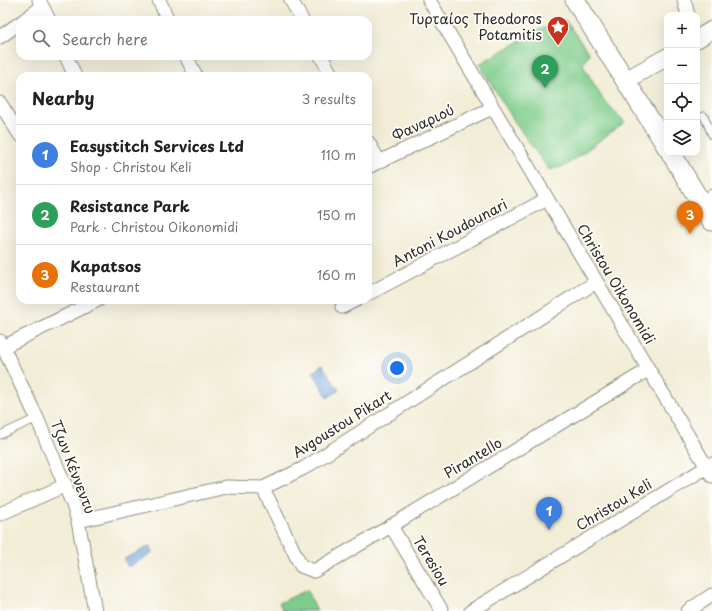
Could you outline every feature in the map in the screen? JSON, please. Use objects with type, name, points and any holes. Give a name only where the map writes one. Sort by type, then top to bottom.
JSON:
[{"type":"main road","points":[[575,0],[664,142]]},
{"type":"main road","points":[[673,156],[706,199],[712,220]]},
{"type":"street","points":[[159,0],[166,16]]},
{"type":"street","points":[[291,0],[300,16]]},
{"type":"street","name":"Christou Oikonomidi","points":[[429,0],[648,370],[710,469]]},
{"type":"street","points":[[684,0],[687,12]]},
{"type":"street","points":[[28,16],[41,4],[47,16]]},
{"type":"street","points":[[0,37],[16,26]]},
{"type":"street","points":[[700,38],[712,30]]},
{"type":"street","points":[[626,80],[664,59]]},
{"type":"street","points":[[68,60],[73,72]]},
{"type":"street","points":[[188,60],[194,72]]},
{"type":"street","points":[[324,60],[330,72]]},
{"type":"street","points":[[0,103],[16,129]]},
{"type":"street","name":"Φαναριού","points":[[373,164],[492,108]]},
{"type":"street","name":"Antoni Koudounari","points":[[372,292],[547,199]]},
{"type":"street","name":"Avgoustou Pikart","points":[[78,521],[226,487],[263,488],[304,468],[596,282]]},
{"type":"street","points":[[2,344],[89,304]]},
{"type":"street","points":[[342,307],[348,304]]},
{"type":"street","name":"Τζων Κέννεντυ","points":[[2,344],[37,418],[66,485],[78,521],[95,611]]},
{"type":"street","name":"Pirantello","points":[[263,488],[301,566],[314,571],[392,526],[648,370]]},
{"type":"street","name":"Christou Keli","points":[[471,611],[710,469]]},
{"type":"street","points":[[0,514],[66,485]]},
{"type":"street","name":"Teresiou","points":[[392,526],[442,611]]},
{"type":"street","points":[[688,611],[712,595]]},
{"type":"lane","points":[[704,116],[712,135]]},
{"type":"lane","points":[[0,435],[37,418]]},
{"type":"green space","points":[[565,20],[589,53],[583,65],[602,98],[625,122],[565,166],[549,170],[518,127],[479,64],[543,28]]},
{"type":"green space","points":[[307,590],[317,611],[283,611],[279,603]]},
{"type":"water","points":[[322,365],[339,390],[328,398],[313,372]]},
{"type":"water","points":[[150,546],[153,553],[128,567],[124,559]]},
{"type":"place","name":"Τυρταίος Theodoros Potamitis","points":[[558,46]]},
{"type":"place","name":"Resistance Park","points":[[545,88]]},
{"type":"place","name":"Kapatsos","points":[[690,234]]},
{"type":"place","name":"Easystitch Services Ltd","points":[[549,530]]}]
